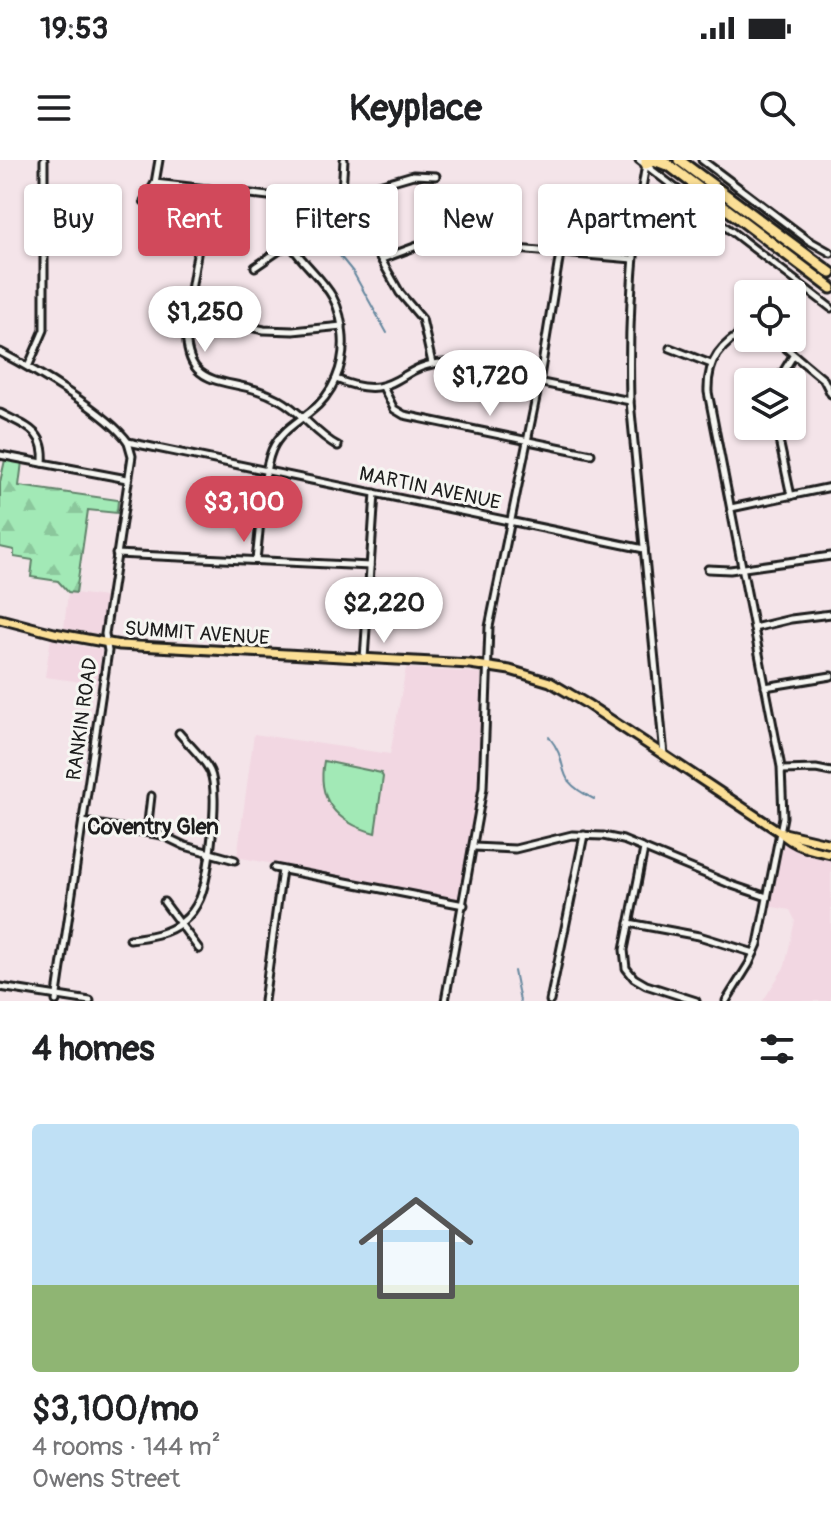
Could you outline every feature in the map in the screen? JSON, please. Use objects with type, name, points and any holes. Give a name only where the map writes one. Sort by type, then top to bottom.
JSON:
[{"type":"highway","points":[[644,161],[671,162],[831,273]]},
{"type":"highway","points":[[671,162],[831,288]]},
{"type":"main road","name":"SUMMIT AVENUE","points":[[0,619],[107,643],[487,666],[522,673],[550,682],[797,845],[831,854]]},
{"type":"main road","name":"SUMMIT AVENUE","points":[[780,832],[831,844]]},
{"type":"street","points":[[28,367],[44,330],[44,160]]},
{"type":"street","points":[[159,160],[155,183],[164,184]]},
{"type":"street","points":[[342,184],[344,160]]},
{"type":"street","points":[[702,160],[808,240],[831,253]]},
{"type":"street","points":[[644,161],[633,259],[630,401],[664,755]]},
{"type":"street","points":[[644,161],[793,280]]},
{"type":"street","points":[[382,184],[413,175],[436,176]]},
{"type":"street","points":[[382,259],[409,248],[432,244],[538,251]]},
{"type":"street","points":[[197,256],[185,332],[188,353],[199,372],[220,383],[267,393],[290,406],[319,435],[338,446]]},
{"type":"street","points":[[255,267],[271,256]]},
{"type":"street","points":[[256,559],[270,456],[279,438],[325,398],[336,379],[343,346],[340,312],[327,285],[301,256]]},
{"type":"street","points":[[380,256],[400,293],[422,319],[432,363]]},
{"type":"street","points":[[445,1001],[484,779],[489,627],[539,383],[560,256]]},
{"type":"street","points":[[596,256],[633,259]]},
{"type":"street","points":[[806,290],[831,308]]},
{"type":"street","points":[[157,307],[279,331],[342,326]]},
{"type":"street","points":[[726,1001],[754,953],[784,804],[782,770],[708,392],[711,364],[722,347],[734,339]]},
{"type":"street","points":[[670,348],[711,364]]},
{"type":"street","points":[[0,352],[28,367],[115,427],[128,442]]},
{"type":"street","points":[[789,352],[824,380],[831,394]]},
{"type":"street","points":[[786,368],[793,356]]},
{"type":"street","points":[[336,379],[353,386],[383,387],[432,363],[445,363],[630,401]]},
{"type":"street","points":[[383,387],[394,409],[404,415],[591,454]]},
{"type":"street","points":[[0,413],[35,431],[43,445],[43,463]]},
{"type":"street","points":[[779,440],[791,496]]},
{"type":"street","name":"MARTIN AVENUE","points":[[128,442],[644,549]]},
{"type":"street","name":"RANKIN ROAD","points":[[56,998],[132,456],[128,442]]},
{"type":"street","points":[[0,455],[127,479]]},
{"type":"street","points":[[731,508],[831,487]]},
{"type":"street","points":[[364,660],[375,493]]},
{"type":"street","points":[[116,554],[370,566]]},
{"type":"street","points":[[708,569],[742,568],[831,556]]},
{"type":"street","points":[[754,628],[831,614]]},
{"type":"street","points":[[765,687],[831,676]]},
{"type":"street","points":[[645,742],[658,742],[664,732]]},
{"type":"street","points":[[130,939],[161,933],[180,925],[201,897],[216,800],[214,784],[210,771],[179,733]]},
{"type":"street","points":[[782,770],[831,772]]},
{"type":"street","points":[[147,831],[151,796]]},
{"type":"street","points":[[83,822],[147,831],[208,854],[235,860]]},
{"type":"street","points":[[474,847],[515,849],[572,835],[623,840],[767,897]]},
{"type":"street","points":[[550,1001],[584,835]]},
{"type":"street","points":[[644,849],[624,960],[634,978],[646,985],[696,1001]]},
{"type":"street","points":[[274,868],[464,905]]},
{"type":"street","points":[[264,1001],[282,870]]},
{"type":"street","points":[[164,902],[199,949]]},
{"type":"street","points":[[629,923],[699,936],[754,953]]},
{"type":"street","points":[[0,987],[90,1001]]},
{"type":"shaded area","points":[[68,592],[105,597],[101,630],[97,634],[64,628]]},
{"type":"shaded area","points":[[51,637],[102,650],[97,684],[45,677]]},
{"type":"shaded area","points":[[406,668],[481,673],[480,783],[461,898],[458,900],[237,857],[254,734],[390,754]]},
{"type":"shaded area","points":[[782,845],[831,857],[831,1001],[763,1001],[785,966],[795,920],[790,910],[768,906]]},
{"type":"green space","points":[[5,460],[22,462],[19,486],[118,500],[117,513],[88,510],[76,593],[68,592],[58,581],[31,577],[33,560],[14,557],[14,550],[0,547],[0,482]]},
{"type":"green space","points":[[324,761],[381,773],[375,833],[350,823],[333,809],[323,788]]},
{"type":"waterway","points":[[340,256],[353,272],[387,333]]},
{"type":"waterway","points":[[549,737],[572,785],[594,799]]},
{"type":"waterway","points":[[514,971],[520,1001]]},
{"type":"district","name":"Coventry Glen","points":[[153,827]]}]
